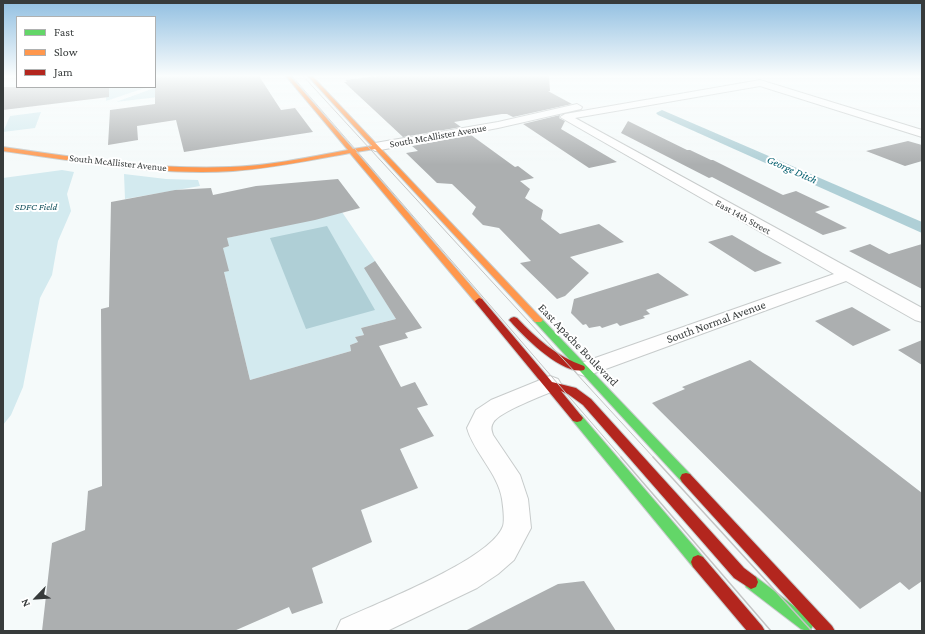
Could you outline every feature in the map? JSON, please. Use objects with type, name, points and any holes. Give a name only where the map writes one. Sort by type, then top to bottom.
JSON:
[{"type":"main road","points":[[313,106],[550,384],[757,631]]},
{"type":"main road","name":"East Apache Boulevard","points":[[337,106],[827,631]]},
{"type":"main road","name":"South McAllister Avenue","points":[[3,143],[141,161],[172,163],[249,161],[332,150],[351,150],[375,147]]},
{"type":"main road","name":"South McAllister Avenue","points":[[3,149],[146,168],[191,170],[232,169],[269,165],[335,155],[351,150]]},
{"type":"main road","points":[[468,289],[477,291],[488,297]]},
{"type":"main road","points":[[510,315],[543,351],[556,360],[585,370]]},
{"type":"main road","points":[[550,384],[559,385],[572,391],[587,402],[739,573],[805,623],[819,631]]},
{"type":"street","name":"South McAllister Avenue","points":[[375,147],[498,125],[562,109],[586,106]]},
{"type":"street","name":"East 14th Street","points":[[629,106],[565,117],[922,316]]},
{"type":"street","points":[[839,106],[922,134]]},
{"type":"street","name":"South Normal Avenue","points":[[585,370],[847,275]]},
{"type":"street","points":[[352,631],[466,578],[488,564],[504,550],[517,528],[515,499],[511,482],[482,438],[479,428],[484,416],[499,406],[550,384]]},
{"type":"green space","points":[[41,112],[35,128],[3,132],[10,116]]},
{"type":"green space","name":"SDFC Field","points":[[62,170],[74,172],[67,194],[71,211],[58,241],[52,275],[40,298],[23,387],[11,415],[3,425],[3,178]]},
{"type":"green space","points":[[124,174],[166,179],[198,180],[200,186],[125,199]]},
{"type":"green space","points":[[342,212],[386,277],[372,280],[396,319],[361,328],[364,335],[355,337],[358,342],[350,345],[351,351],[250,380],[224,272],[223,248],[228,246],[227,238]]},
{"type":"shaded area","points":[[327,226],[375,310],[306,329],[270,238]]},
{"type":"building","points":[[3,106],[39,106],[3,110]]},
{"type":"building","points":[[143,106],[278,106],[281,110],[295,108],[313,132],[184,152],[176,120],[137,126],[138,140],[108,145],[110,110]]},
{"type":"building","points":[[369,106],[565,106],[513,117],[507,114],[502,114],[454,122],[461,127],[403,137]]},
{"type":"building","points":[[560,115],[559,118],[565,121],[561,129],[617,162],[589,168],[523,124]]},
{"type":"building","points":[[628,121],[687,150],[713,160],[783,195],[796,191],[830,207],[815,212],[847,228],[823,235],[712,177],[709,178],[621,133]]},
{"type":"building","points":[[471,135],[515,167],[518,166],[534,178],[520,181],[530,189],[525,198],[543,210],[541,219],[560,234],[599,224],[624,242],[570,257],[589,273],[565,296],[557,299],[520,263],[531,261],[499,228],[483,225],[472,214],[476,207],[452,184],[437,183],[406,153],[418,151],[412,146]]},
{"type":"building","points":[[908,141],[922,145],[922,161],[905,166],[866,151]]},
{"type":"building","points":[[338,179],[360,208],[315,220],[227,238],[229,246],[223,248],[229,271],[224,272],[250,380],[351,351],[350,345],[358,342],[355,337],[364,335],[361,328],[396,319],[364,268],[375,261],[422,328],[405,333],[408,338],[379,346],[401,387],[415,382],[428,405],[417,408],[434,436],[400,449],[418,488],[361,510],[372,542],[312,568],[323,603],[292,614],[289,607],[234,631],[42,631],[52,543],[85,530],[88,491],[102,486],[101,309],[109,307],[111,202],[175,190],[211,188],[213,195],[256,186]]},
{"type":"building","points":[[732,235],[782,263],[755,272],[708,242]]},
{"type":"building","points":[[870,244],[889,254],[922,244],[922,289],[849,251]]},
{"type":"building","points":[[658,273],[689,295],[646,310],[650,314],[643,316],[645,318],[620,326],[617,323],[602,328],[600,326],[589,328],[586,324],[583,325],[571,313],[574,299]]},
{"type":"building","points":[[852,307],[891,330],[853,346],[815,321]]},
{"type":"building","points":[[922,340],[922,365],[898,350]]},
{"type":"building","points":[[750,360],[922,493],[922,581],[909,590],[900,582],[860,609],[652,403],[685,389],[682,387]]},
{"type":"building","points":[[584,581],[616,631],[465,631],[558,584]]},
{"type":"waterway","name":"George Ditch","points":[[662,113],[922,228]]},
{"type":"tram line","points":[[318,106],[622,458]]},
{"type":"tram line","points":[[330,106],[654,458]]},
{"type":"tram line","points":[[621,457],[771,631]]},
{"type":"tram line","points":[[653,457],[812,631]]},
{"type":"traffic: fast","points":[[538,320],[686,478]]},
{"type":"traffic: fast","points":[[577,418],[698,562]]},
{"type":"traffic: fast","points":[[751,582],[806,624]]},
{"type":"traffic: slow","points":[[313,106],[479,301]]},
{"type":"traffic: slow","points":[[338,106],[538,320]]},
{"type":"traffic: slow","points":[[3,149],[117,164],[203,170],[250,168],[375,147]]},
{"type":"traffic: jam","points":[[479,301],[577,418]]},
{"type":"traffic: jam","points":[[514,320],[529,336],[552,355],[580,368]]},
{"type":"traffic: jam","points":[[553,385],[572,391],[587,402],[739,573],[751,582]]},
{"type":"traffic: jam","points":[[686,478],[827,631]]},
{"type":"traffic: jam","points":[[698,562],[757,631]]}]
